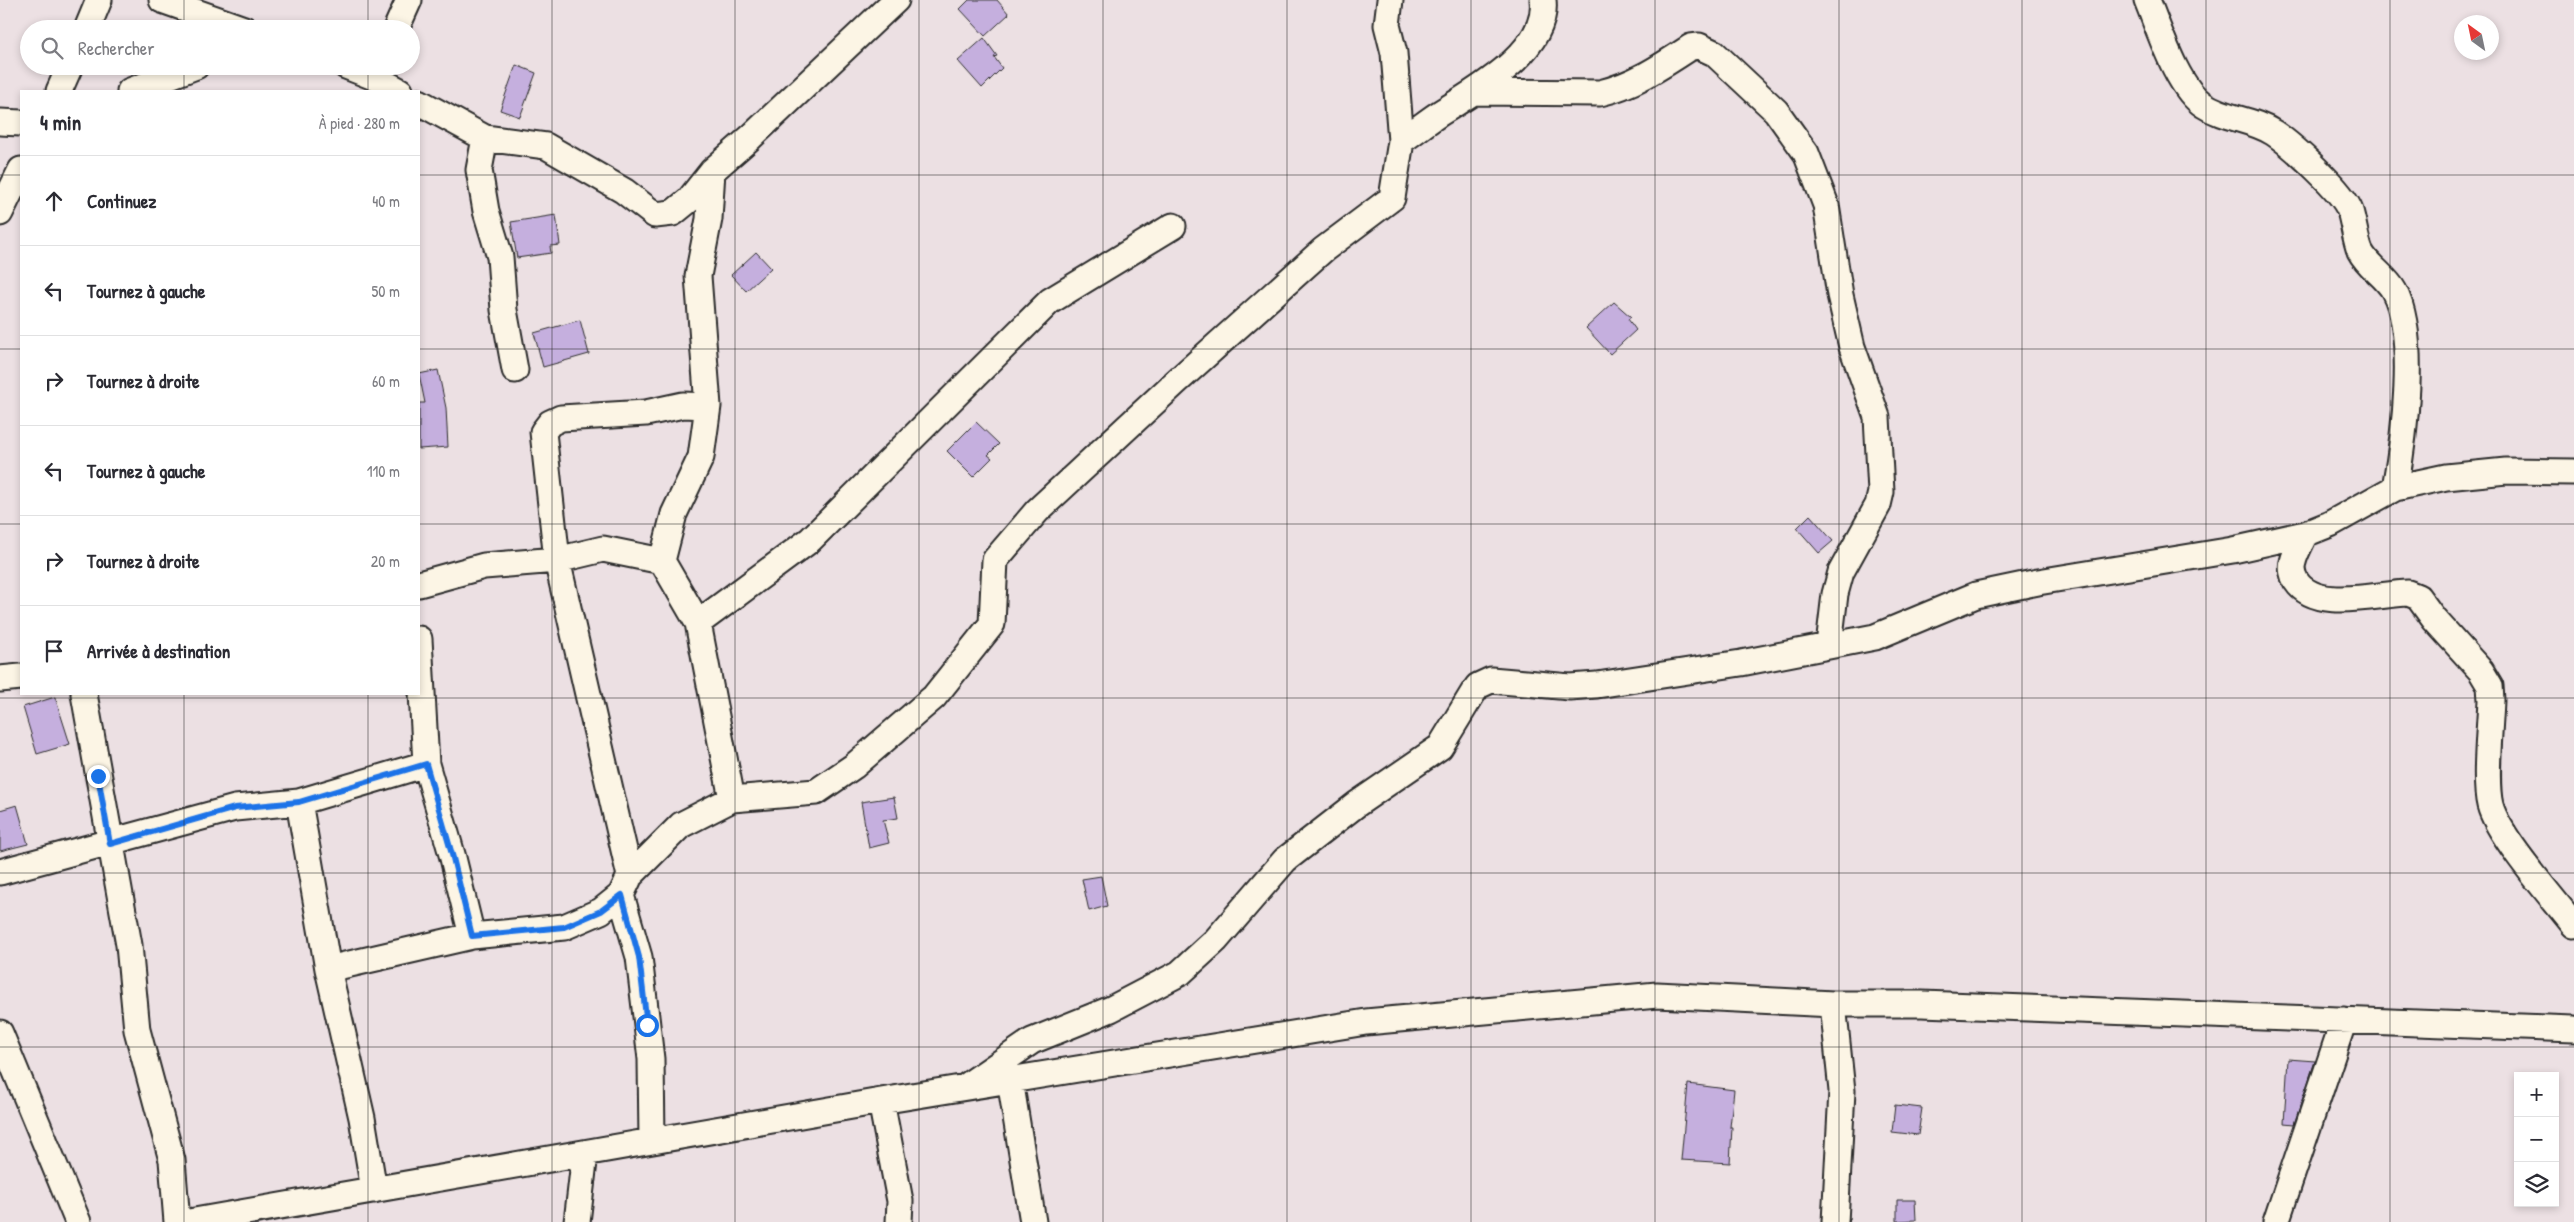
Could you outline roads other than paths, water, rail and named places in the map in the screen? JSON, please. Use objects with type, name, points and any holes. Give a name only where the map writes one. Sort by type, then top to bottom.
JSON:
[{"type":"street","points":[[91,20],[99,0]]},
{"type":"street","points":[[162,0],[219,20]]},
{"type":"street","points":[[400,20],[409,0]]},
{"type":"street","points":[[420,103],[485,138],[546,146],[624,190],[655,215],[673,213],[689,200],[712,171],[751,137],[896,0]]},
{"type":"street","points":[[328,969],[472,936],[564,927],[601,911],[681,825],[732,799],[816,792],[854,766],[934,697],[992,624],[994,560],[1037,511],[1183,375],[1323,250],[1392,198],[1402,141],[1394,53],[1387,25],[1390,0]]},
{"type":"street","points":[[1402,141],[1445,110],[1475,92],[1501,72],[1523,51],[1536,33],[1543,14],[1542,0]]},
{"type":"street","points":[[2147,0],[2169,52],[2191,93],[2204,105],[2273,133],[2323,176],[2349,209],[2361,252],[2393,289],[2402,311],[2408,348],[2402,451],[2395,488]]},
{"type":"street","points":[[1475,92],[1600,92],[1617,89],[1635,82],[1691,47],[1700,46],[1714,53],[1776,111],[1794,134],[1806,153],[1826,204],[1840,295],[1852,347],[1877,417],[1880,452],[1881,492],[1878,505],[1841,572],[1834,594],[1829,645]]},
{"type":"street","points":[[59,90],[66,75]]},
{"type":"street","points":[[133,90],[172,75]]},
{"type":"street","points":[[380,75],[399,90]]},
{"type":"street","points":[[0,122],[20,123]]},
{"type":"street","points":[[485,138],[479,170],[486,211],[500,257],[504,310],[515,370]]},
{"type":"street","points":[[712,171],[709,219],[698,276],[708,406],[701,456],[674,514],[662,561],[698,623],[732,799]]},
{"type":"street","points":[[0,213],[20,172]]},
{"type":"street","points":[[698,623],[810,540],[1050,301],[1173,226]]},
{"type":"street","points":[[652,1141],[651,1059],[639,957],[626,886],[557,560],[543,432],[550,423],[561,418],[646,413],[683,405],[708,406]]},
{"type":"street","points":[[964,1088],[1032,1041],[1111,1009],[1180,973],[1216,940],[1285,860],[1357,804],[1440,747],[1473,693],[1484,682],[1491,680],[1570,687],[1597,685],[1741,662],[1875,637],[1976,595],[2038,582],[2233,550],[2305,534],[2330,524],[2395,488],[2446,477],[2506,471],[2574,472]]},
{"type":"street","points":[[2305,534],[2292,564],[2293,577],[2301,589],[2315,596],[2331,599],[2408,593],[2418,597],[2434,620],[2481,671],[2490,686],[2491,700],[2490,805],[2499,824],[2528,866],[2574,924]]},
{"type":"street","points":[[420,584],[484,566],[557,560],[604,549],[662,561]]},
{"type":"street","points":[[420,656],[426,764],[453,858],[472,936]]},
{"type":"street","points":[[0,679],[20,677]]},
{"type":"street","points":[[84,695],[129,945],[137,1030],[172,1160],[177,1222]]},
{"type":"street","points":[[0,872],[110,844],[235,808],[299,802],[426,764]]},
{"type":"street","points":[[299,802],[328,969],[362,1118],[374,1190]]},
{"type":"street","points":[[190,1222],[1010,1080],[1366,1022],[1657,995],[1833,1004],[1922,1004],[2574,1029]]},
{"type":"street","points":[[1833,1004],[1842,1090],[1835,1222]]},
{"type":"street","points":[[2276,1222],[2344,1020]]},
{"type":"street","points":[[0,1033],[78,1222]]},
{"type":"street","points":[[1010,1080],[1033,1222]]},
{"type":"street","points":[[881,1102],[900,1201],[899,1222]]},
{"type":"street","points":[[577,1222],[585,1153]]}]
